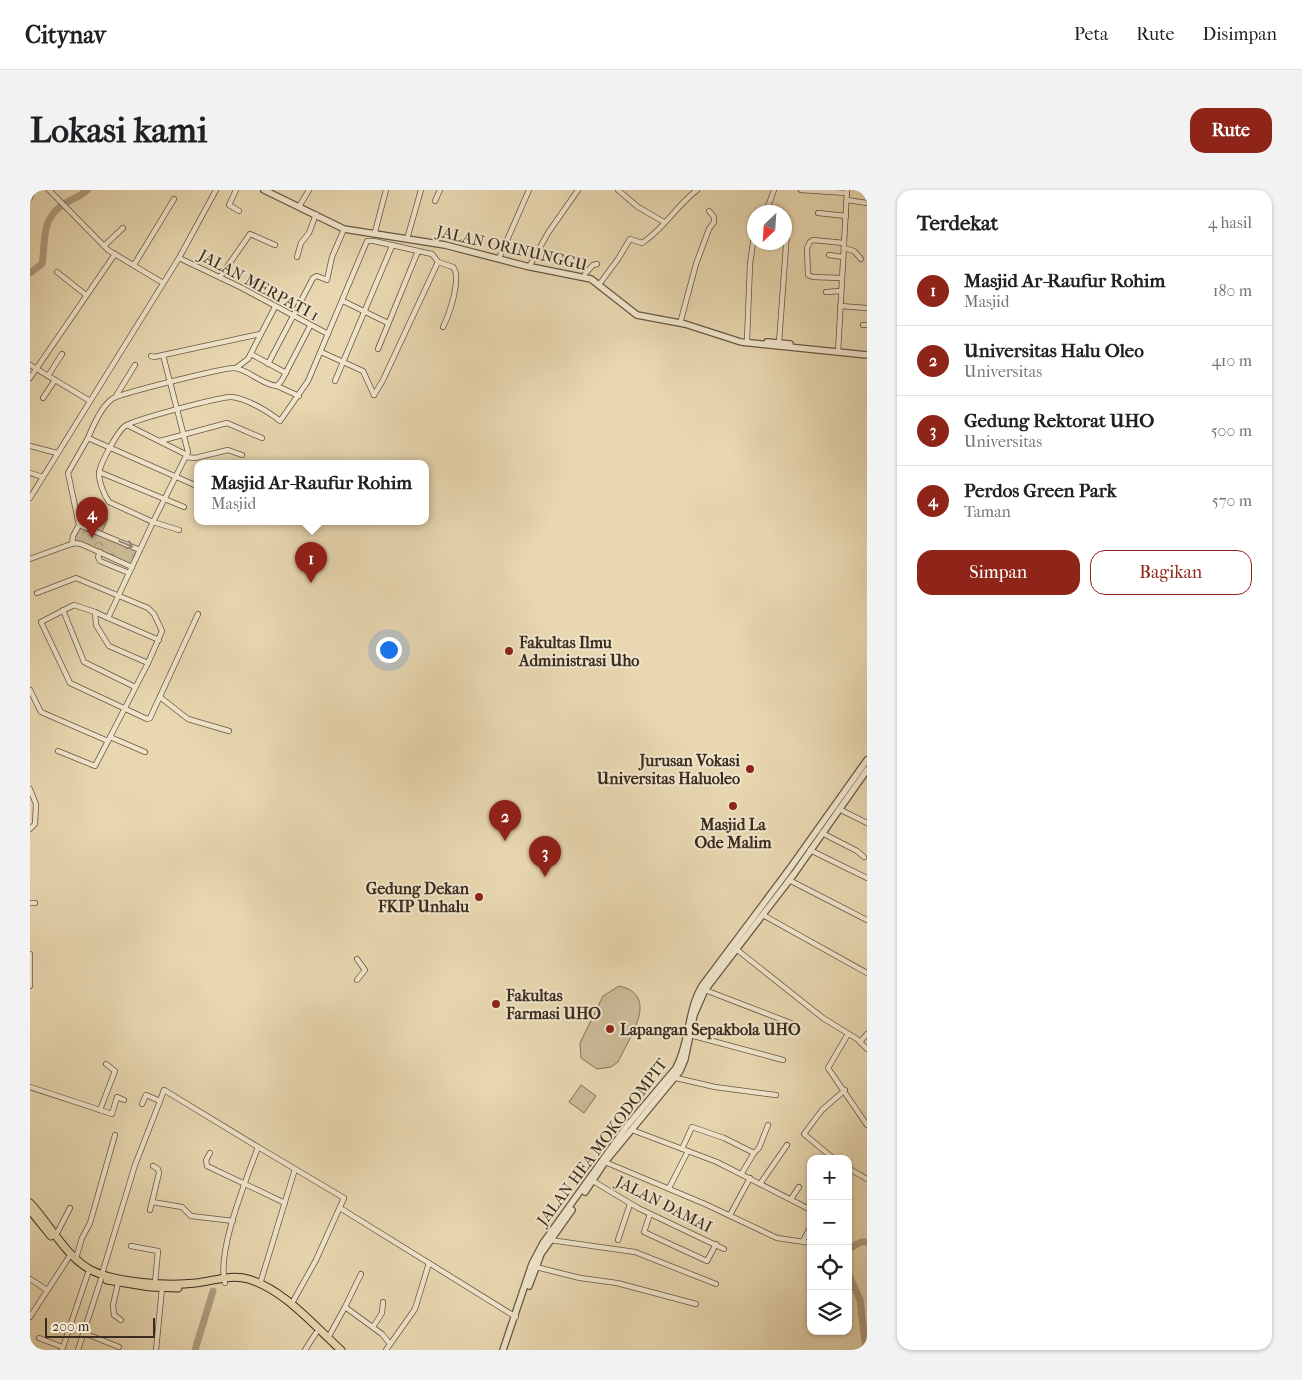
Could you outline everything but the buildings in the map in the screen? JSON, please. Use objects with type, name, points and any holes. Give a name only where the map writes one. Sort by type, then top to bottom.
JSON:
[{"type":"highway","points":[[30,1203],[72,1257],[101,1277],[162,1288],[190,1288],[242,1278],[260,1284],[291,1304],[316,1333],[335,1350]]},
{"type":"highway","points":[[30,1210],[88,1273],[118,1283],[188,1284],[224,1281],[242,1282],[258,1288],[302,1317],[342,1350]]},
{"type":"street","points":[[30,198],[33,190]]},
{"type":"street","points":[[49,190],[104,246],[163,283]]},
{"type":"street","points":[[30,498],[179,258],[216,190]]},
{"type":"street","points":[[236,190],[229,205],[239,211]]},
{"type":"street","name":"JALAN ORINUNGGU","points":[[264,190],[344,229],[370,234],[408,237],[500,256],[530,265],[586,274],[601,282],[636,311],[681,320],[747,340],[867,353]]},
{"type":"street","name":"JALAN ORINUNGGU","points":[[274,190],[315,214],[370,234]]},
{"type":"street","points":[[300,205],[309,190]]},
{"type":"street","points":[[179,530],[153,522],[110,502],[102,484],[100,472],[110,448],[127,425],[231,397],[268,412],[280,421],[299,396],[321,352],[370,234],[386,190]]},
{"type":"street","points":[[408,237],[421,190]]},
{"type":"street","points":[[435,201],[440,190]]},
{"type":"street","points":[[500,256],[529,190]]},
{"type":"street","points":[[530,265],[552,226],[578,190]]},
{"type":"street","points":[[618,190],[638,207],[664,222]]},
{"type":"street","points":[[624,194],[629,190]]},
{"type":"street","points":[[601,282],[630,239],[642,243],[656,234],[664,222],[696,190]]},
{"type":"street","points":[[769,205],[774,190]]},
{"type":"street","points":[[801,190],[847,192],[840,278],[838,350]]},
{"type":"street","points":[[134,266],[174,199]]},
{"type":"street","points":[[847,200],[867,202]]},
{"type":"street","points":[[681,320],[696,264],[709,229],[715,220],[709,211]]},
{"type":"street","points":[[818,213],[846,216]]},
{"type":"street","points":[[297,257],[301,243],[309,234],[315,214]]},
{"type":"street","points":[[104,246],[123,228]]},
{"type":"street","points":[[268,364],[314,276],[327,280],[332,257],[344,229]]},
{"type":"street","points":[[220,277],[250,234],[275,245]]},
{"type":"street","points":[[370,234],[392,246],[432,254],[438,262],[453,267],[456,272],[453,299],[443,327]]},
{"type":"street","points":[[840,278],[813,277],[808,275],[807,248],[810,242],[814,240],[844,246],[854,251],[861,259]]},
{"type":"street","points":[[335,381],[366,312],[392,246]]},
{"type":"street","name":"JALAN ORINUNGGU","points":[[464,248],[591,279],[637,315],[685,324],[741,342],[838,350]]},
{"type":"street","points":[[747,340],[752,250]]},
{"type":"street","points":[[779,343],[786,250]]},
{"type":"street","points":[[378,349],[418,251]]},
{"type":"street","points":[[30,378],[114,254]]},
{"type":"street","points":[[829,254],[843,257]]},
{"type":"street","name":"JALAN MERPATI 1","points":[[179,258],[220,277],[328,334]]},
{"type":"street","points":[[321,352],[364,373],[374,395],[384,380],[438,262]]},
{"type":"street","points":[[586,274],[593,265],[597,264]]},
{"type":"street","points":[[57,272],[86,295]]},
{"type":"street","points":[[826,292],[841,291]]},
{"type":"street","points":[[343,301],[388,323]]},
{"type":"street","points":[[840,306],[867,308]]},
{"type":"street","points":[[115,397],[148,386],[236,368],[244,363],[250,354],[275,307]]},
{"type":"street","points":[[277,386],[286,373],[310,326]]},
{"type":"street","points":[[151,356],[260,334]]},
{"type":"street","points":[[48,376],[62,354]]},
{"type":"street","points":[[250,354],[286,373]]},
{"type":"street","points":[[108,618],[164,499],[187,456],[185,435],[163,355]]},
{"type":"street","points":[[72,544],[73,536],[79,525],[68,473],[107,404],[115,397],[135,364]]},
{"type":"street","points":[[30,365],[90,401]]},
{"type":"street","points":[[236,368],[260,381],[299,396]]},
{"type":"street","points":[[43,398],[55,380]]},
{"type":"street","points":[[160,442],[230,422],[262,438]]},
{"type":"street","points":[[127,425],[187,456],[195,458],[228,450],[242,455]]},
{"type":"street","points":[[88,438],[194,485]]},
{"type":"street","points":[[30,446],[57,453]]},
{"type":"street","points":[[100,472],[184,507]]},
{"type":"street","points":[[30,473],[43,477]]},
{"type":"street","points":[[79,525],[140,550]]},
{"type":"street","points":[[30,559],[72,544],[80,544],[132,567]]},
{"type":"street","points":[[100,552],[98,557],[100,561],[129,573]]},
{"type":"street","points":[[37,593],[76,578],[151,610],[162,628],[159,640],[148,663],[95,766],[58,751]]},
{"type":"street","points":[[159,640],[75,605],[41,622],[68,681],[149,719],[198,614]]},
{"type":"street","points":[[63,610],[84,662],[135,686]]},
{"type":"street","points":[[95,612],[96,625],[109,646],[148,663]]},
{"type":"street","points":[[30,690],[41,712],[146,752]]},
{"type":"street","points":[[160,697],[188,719],[229,731]]},
{"type":"street","name":"JALAN HEA MOKODOMPIT","points":[[505,1350],[536,1267],[550,1240],[630,1128],[673,1074],[705,990],[727,955],[736,949],[763,915],[778,890],[789,880],[839,809],[867,760]]},
{"type":"street","name":"JALAN HEA MOKODOMPIT","points":[[505,1350],[532,1264],[630,1128],[676,1078],[683,1066],[696,996],[778,890],[850,789],[867,770]]},
{"type":"street","points":[[30,789],[36,804],[34,824],[30,829]]},
{"type":"street","points":[[839,809],[867,823]]},
{"type":"street","points":[[822,833],[857,851],[864,858]]},
{"type":"street","points":[[810,850],[867,878]]},
{"type":"street","points":[[789,880],[867,920]]},
{"type":"street","points":[[763,915],[867,973]]},
{"type":"street","points":[[736,949],[823,1018],[860,1042],[867,1049]]},
{"type":"street","points":[[30,954],[30,986]]},
{"type":"street","points":[[357,959],[365,970],[357,980]]},
{"type":"street","points":[[705,990],[796,1025]]},
{"type":"street","points":[[848,1034],[828,1068],[845,1090],[867,1125]]},
{"type":"street","points":[[860,1042],[867,1034]]},
{"type":"street","points":[[688,1035],[783,1060]]},
{"type":"street","points":[[100,1110],[115,1071],[106,1064]]},
{"type":"street","points":[[676,1078],[715,1087],[776,1095]]},
{"type":"street","points":[[30,1087],[112,1114],[117,1097],[124,1100]]},
{"type":"street","points":[[78,1350],[135,1166],[164,1090],[343,1197],[340,1208],[316,1260],[291,1304]]},
{"type":"street","points":[[829,1155],[807,1139],[804,1134],[822,1110],[845,1090]]},
{"type":"street","points":[[142,1104],[146,1095],[160,1101]]},
{"type":"street","points":[[742,1173],[759,1148],[768,1125]]},
{"type":"street","points":[[682,1149],[692,1127],[724,1138],[754,1154]]},
{"type":"street","points":[[630,1128],[742,1173],[807,1208]]},
{"type":"street","points":[[30,1316],[72,1257],[90,1222],[114,1136]]},
{"type":"street","points":[[760,1184],[787,1144]]},
{"type":"street","points":[[224,1281],[228,1240],[244,1184],[258,1147]]},
{"type":"street","points":[[668,1188],[688,1151]]},
{"type":"street","points":[[210,1153],[206,1160],[206,1166],[285,1203]]},
{"type":"street","points":[[605,1162],[730,1215],[777,1238],[807,1242]]},
{"type":"street","points":[[150,1210],[159,1172],[153,1166]]},
{"type":"street","points":[[260,1284],[295,1169]]},
{"type":"street","points":[[852,1170],[867,1179]]},
{"type":"street","points":[[730,1215],[750,1178]]},
{"type":"street","name":"JALAN DAMAI","points":[[593,1181],[630,1204],[724,1249]]},
{"type":"street","points":[[791,1199],[799,1187]]},
{"type":"street","points":[[152,1202],[182,1206],[191,1216],[233,1221]]},
{"type":"street","points":[[618,1240],[630,1204]]},
{"type":"street","points":[[56,1235],[70,1208]]},
{"type":"street","points":[[340,1208],[516,1316]]},
{"type":"street","points":[[650,1214],[644,1232],[676,1248],[707,1260],[716,1244]]},
{"type":"street","points":[[803,1241],[807,1234]]},
{"type":"street","points":[[550,1240],[634,1252],[716,1284]]},
{"type":"street","points":[[131,1246],[158,1250],[155,1283]]},
{"type":"street","points":[[386,1350],[415,1310],[429,1263]]},
{"type":"street","points":[[536,1267],[589,1280],[617,1283],[696,1304]]},
{"type":"street","points":[[39,1338],[62,1348],[88,1273]]},
{"type":"street","points":[[328,1338],[361,1274]]},
{"type":"street","points":[[30,1279],[47,1290]]},
{"type":"street","points":[[118,1283],[113,1310],[114,1315],[121,1320]]},
{"type":"street","points":[[156,1350],[162,1288]]},
{"type":"street","points":[[373,1327],[382,1313],[383,1302]]},
{"type":"street","points":[[345,1307],[373,1327],[390,1344]]},
{"type":"street","points":[[84,1333],[119,1347]]},
{"type":"street","points":[[305,1350],[316,1333]]},
{"type":"green space","points":[[94,510],[108,518],[101,534],[140,550],[132,567],[73,542],[79,525],[86,528]]},
{"type":"green space","name":"Lapangan Sepakbola UHO","points":[[619,986],[631,991],[638,998],[640,1008],[638,1018],[618,1062],[611,1067],[597,1069],[581,1058],[580,1043],[603,996]]},
{"type":"green space","points":[[581,1085],[596,1096],[584,1113],[569,1102]]},
{"type":"waterway","points":[[30,273],[42,264],[46,231],[51,216],[64,204],[87,190]]},
{"type":"waterway","points":[[852,1247],[861,1242],[867,1242]]},
{"type":"waterway","points":[[852,1282],[860,1300],[866,1350]]},
{"type":"waterway","points":[[195,1350],[213,1291]]},
{"type":"place","name":"Perdos Green Park","points":[[92,538]]},
{"type":"place","name":"Masjid Ar-Raufur Rohim","points":[[311,583]]},
{"type":"place","name":"Fakultas Ilmu Administrasi Uho","points":[[509,651]]},
{"type":"place","name":"Jurusan Vokasi Universitas Haluoleo","points":[[750,769]]},
{"type":"place","name":"Masjid La Ode Malim","points":[[733,806]]},
{"type":"place","name":"Universitas Halu Oleo","points":[[505,841]]},
{"type":"place","name":"Gedung Rektorat UHO","points":[[545,877]]},
{"type":"place","name":"Gedung Dekan FKIP Unhalu","points":[[479,897]]},
{"type":"place","name":"Fakultas Farmasi UHO","points":[[496,1004]]},
{"type":"place","name":"Lapangan Sepakbola UHO","points":[[610,1029]]}]
